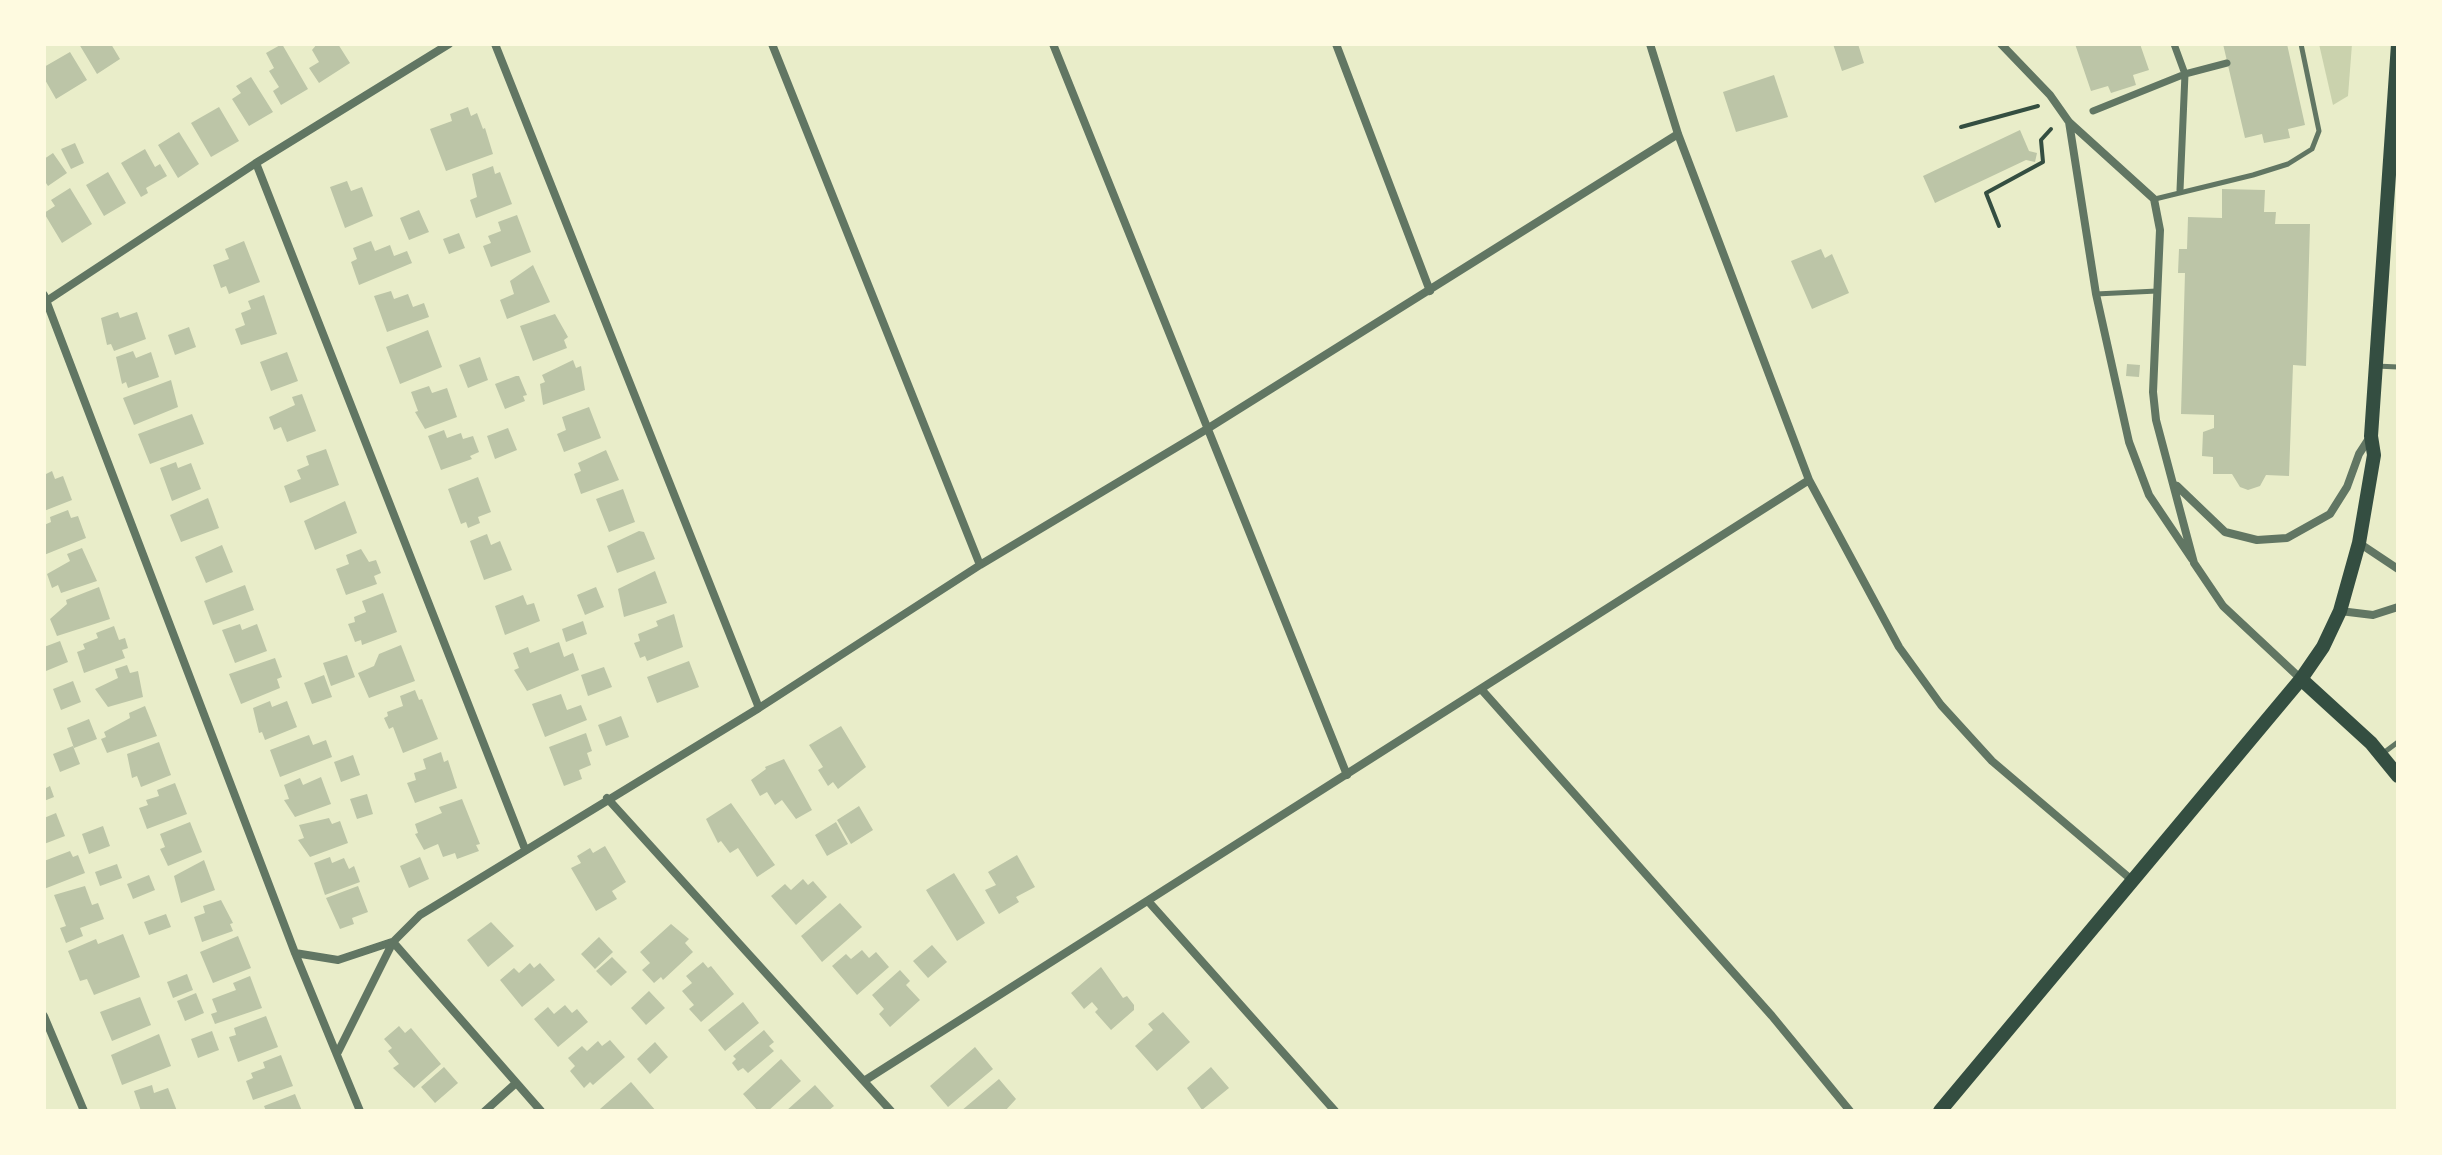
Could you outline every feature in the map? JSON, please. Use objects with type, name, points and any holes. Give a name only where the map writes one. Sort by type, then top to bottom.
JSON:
[{"type":"main road","points":[[1940,1111],[2301,679],[2323,647],[2340,611],[2359,543],[2374,455],[2371,436],[2375,366],[2391,214],[2398,44]]},
{"type":"main road","points":[[2301,679],[2382,754],[2398,776]]},
{"type":"street","points":[[360,1111],[295,953],[45,299],[449,44]]},
{"type":"street","points":[[495,44],[759,708]]},
{"type":"street","points":[[772,44],[980,565]]},
{"type":"street","points":[[1053,44],[1347,775]]},
{"type":"street","points":[[1336,44],[1430,291]]},
{"type":"street","points":[[1650,44],[1678,134],[1809,480],[1899,647],[1941,705],[1992,761],[2133,881]]},
{"type":"street","points":[[2001,44],[2050,95],[2069,122],[2154,199],[2160,230],[2153,392],[2156,420],[2194,563]]},
{"type":"street","points":[[2174,44],[2185,74],[2180,190]]},
{"type":"street","points":[[2093,111],[2185,74],[2227,63]]},
{"type":"street","points":[[2069,122],[2096,294],[2129,442],[2149,495],[2223,606],[2301,679]]},
{"type":"street","points":[[338,1052],[393,942],[420,915],[607,798],[759,708],[980,565],[1207,429],[1678,134]]},
{"type":"street","points":[[256,163],[525,849]]},
{"type":"street","points":[[2174,482],[2225,532],[2257,540],[2287,538],[2330,514],[2347,487],[2359,454],[2371,436]]},
{"type":"street","points":[[864,1081],[1809,480]]},
{"type":"street","points":[[2359,543],[2398,569]]},
{"type":"street","points":[[2340,611],[2373,615],[2398,607]]},
{"type":"street","points":[[1481,689],[1772,1016],[1850,1111]]},
{"type":"street","points":[[607,798],[891,1111]]},
{"type":"street","points":[[1148,901],[1335,1111]]},
{"type":"street","points":[[295,953],[338,960],[393,942]]},
{"type":"street","points":[[393,942],[541,1111]]},
{"type":"street","points":[[44,1016],[84,1111]]},
{"type":"street","points":[[485,1111],[516,1083]]},
{"type":"lane","points":[[2154,199],[2265,171],[2301,158],[2312,149],[2319,131],[2301,44]]},
{"type":"lane","points":[[2096,294],[2157,291]]},
{"type":"lane","points":[[2375,366],[2398,367]]},
{"type":"lane","points":[[2382,754],[2398,742]]},
{"type":"path","points":[[1961,127],[2038,106]]},
{"type":"path","points":[[1999,226],[1986,193],[2043,162],[2041,140],[2051,129]]},
{"type":"green space","points":[[2319,44],[2352,44],[2348,96],[2333,105]]},
{"type":"building","points":[[79,44],[111,44],[120,59],[97,74]]},
{"type":"building","points":[[282,44],[308,89],[281,105],[273,91],[279,87],[269,71],[274,68],[266,53]]},
{"type":"building","points":[[317,44],[338,44],[350,63],[319,83],[309,68],[319,62],[312,50]]},
{"type":"building","points":[[1833,44],[1858,44],[1864,63],[1842,71]]},
{"type":"building","points":[[2075,44],[2140,44],[2149,70],[2133,75],[2136,85],[2111,93],[2108,86],[2091,91]]},
{"type":"building","points":[[2223,44],[2287,44],[2305,125],[2288,129],[2290,138],[2264,143],[2262,134],[2245,138]]},
{"type":"building","points":[[70,52],[87,80],[56,99],[44,78],[44,67]]},
{"type":"building","points":[[1774,75],[1788,117],[1736,132],[1723,92]]},
{"type":"building","points":[[251,77],[273,112],[249,126],[232,99],[241,93],[236,86]]},
{"type":"building","points":[[219,107],[239,141],[211,157],[191,123]]},
{"type":"building","points":[[468,107],[471,116],[477,113],[485,128],[493,154],[446,171],[430,129],[452,121],[450,114]]},
{"type":"building","points":[[2020,130],[2029,151],[2037,153],[2035,162],[2026,160],[1935,203],[1923,176]]},
{"type":"building","points":[[179,132],[199,164],[178,178],[158,145]]},
{"type":"building","points":[[75,143],[84,163],[71,169],[61,149]]},
{"type":"building","points":[[145,149],[155,167],[160,164],[167,176],[146,188],[148,193],[141,197],[121,163]]},
{"type":"building","points":[[53,153],[67,173],[48,186],[44,180],[44,159]]},
{"type":"building","points":[[493,166],[495,174],[500,172],[512,204],[476,218],[470,200],[477,197],[472,174]]},
{"type":"building","points":[[108,172],[126,203],[104,216],[86,185]]},
{"type":"building","points":[[347,181],[351,191],[362,187],[373,216],[345,228],[330,187]]},
{"type":"building","points":[[70,188],[92,224],[62,243],[44,213],[55,206],[51,200]]},
{"type":"building","points":[[2222,189],[2265,190],[2264,212],[2276,212],[2275,224],[2310,224],[2306,366],[2293,365],[2289,476],[2266,475],[2260,486],[2248,490],[2240,487],[2232,474],[2213,474],[2213,457],[2202,456],[2203,432],[2214,428],[2214,415],[2181,414],[2185,273],[2178,273],[2179,249],[2187,249],[2188,217],[2222,218]]},
{"type":"building","points":[[419,210],[429,232],[409,240],[400,218]]},
{"type":"building","points":[[517,215],[531,252],[491,267],[483,246],[491,243],[488,236],[501,231],[498,222]]},
{"type":"building","points":[[459,233],[465,248],[449,254],[443,239]]},
{"type":"building","points":[[244,241],[260,282],[229,294],[226,286],[221,288],[213,265],[229,259],[225,249]]},
{"type":"building","points":[[371,241],[375,251],[390,245],[394,256],[407,251],[412,263],[359,285],[351,262],[357,259],[353,248]]},
{"type":"building","points":[[1821,249],[1825,258],[1832,254],[1849,293],[1812,309],[1791,261]]},
{"type":"building","points":[[533,265],[550,302],[507,319],[500,300],[514,294],[510,281]]},
{"type":"building","points":[[391,291],[394,299],[408,294],[413,307],[424,303],[429,317],[387,332],[374,296]]},
{"type":"building","points":[[264,295],[277,334],[241,345],[235,329],[245,325],[241,313],[251,309],[248,301]]},
{"type":"building","points":[[118,312],[120,318],[137,312],[146,339],[114,351],[111,344],[107,345],[101,318]]},
{"type":"building","points":[[555,314],[568,337],[564,340],[567,348],[533,361],[520,326]]},
{"type":"building","points":[[189,327],[196,347],[175,355],[168,335]]},
{"type":"building","points":[[428,330],[442,367],[400,384],[386,347]]},
{"type":"building","points":[[133,351],[136,358],[151,352],[159,377],[128,388],[126,382],[122,384],[116,357]]},
{"type":"building","points":[[287,352],[298,381],[271,391],[260,362]]},
{"type":"building","points":[[480,357],[488,380],[468,388],[459,365]]},
{"type":"building","points":[[573,360],[576,368],[581,366],[585,390],[543,405],[540,384],[545,382],[542,375]]},
{"type":"building","points":[[2127,364],[2140,365],[2139,377],[2126,376]]},
{"type":"building","points":[[519,376],[527,395],[523,396],[525,401],[505,409],[495,384]]},
{"type":"building","points":[[171,380],[178,407],[134,425],[123,398]]},
{"type":"building","points":[[429,386],[432,393],[447,388],[457,417],[425,429],[415,412],[418,411],[411,392]]},
{"type":"building","points":[[302,394],[316,431],[287,442],[281,427],[274,430],[269,417],[295,405],[292,397]]},
{"type":"building","points":[[589,407],[601,438],[564,452],[557,434],[566,430],[562,417]]},
{"type":"building","points":[[192,414],[204,444],[150,464],[138,434]]},
{"type":"building","points":[[508,428],[517,450],[495,459],[487,436]]},
{"type":"building","points":[[444,430],[447,438],[461,433],[463,439],[473,436],[479,452],[470,456],[472,459],[441,470],[428,436]]},
{"type":"building","points":[[326,449],[339,485],[290,503],[284,486],[301,479],[297,470],[309,465],[306,456]]},
{"type":"building","points":[[606,450],[619,480],[581,494],[574,474],[581,471],[578,463]]},
{"type":"building","points":[[176,462],[178,468],[191,463],[201,489],[172,501],[160,468]]},
{"type":"building","points":[[52,471],[55,479],[63,476],[72,500],[44,511],[44,475]]},
{"type":"building","points":[[478,477],[491,512],[478,517],[480,523],[468,528],[466,522],[461,524],[448,489]]},
{"type":"building","points":[[623,489],[635,522],[609,532],[596,499]]},
{"type":"building","points":[[208,498],[219,528],[181,542],[170,515]]},
{"type":"building","points":[[345,501],[357,533],[315,550],[304,521]]},
{"type":"building","points":[[68,510],[71,518],[78,516],[86,538],[44,555],[44,525],[51,522],[50,517]]},
{"type":"building","points":[[639,531],[644,532],[655,559],[617,573],[607,546]]},
{"type":"building","points":[[487,534],[491,545],[500,541],[512,570],[484,580],[470,541]]},
{"type":"building","points":[[222,545],[233,572],[206,583],[195,557]]},
{"type":"building","points":[[82,548],[97,581],[61,593],[58,585],[52,588],[47,574],[70,561],[67,554]]},
{"type":"building","points":[[361,549],[369,562],[376,560],[381,573],[374,576],[377,584],[346,595],[336,569],[349,564],[346,555]]},
{"type":"building","points":[[655,571],[667,603],[624,617],[618,589]]},
{"type":"building","points":[[245,585],[254,610],[213,625],[204,601]]},
{"type":"building","points":[[99,587],[110,619],[57,636],[50,619],[67,604],[66,600]]},
{"type":"building","points":[[596,587],[604,607],[585,615],[577,595]]},
{"type":"building","points":[[383,593],[397,632],[362,645],[361,640],[355,642],[348,624],[355,622],[354,617],[366,612],[362,601]]},
{"type":"building","points":[[523,595],[527,605],[534,603],[540,621],[505,635],[495,606]]},
{"type":"building","points":[[674,614],[683,647],[647,661],[645,656],[640,658],[634,643],[640,641],[638,634],[658,626],[656,621]]},
{"type":"building","points":[[583,621],[587,634],[566,642],[562,629]]},
{"type":"building","points":[[240,624],[242,630],[257,624],[267,651],[235,663],[222,630]]},
{"type":"building","points":[[114,626],[119,640],[125,638],[128,648],[122,650],[125,658],[84,673],[77,652],[85,649],[83,644],[98,638],[96,633]]},
{"type":"building","points":[[60,641],[68,662],[46,671],[44,647]]},
{"type":"building","points":[[559,642],[564,657],[573,653],[579,670],[527,691],[514,670],[519,668],[513,653],[528,647],[530,653]]},
{"type":"building","points":[[401,645],[415,681],[369,698],[358,673],[374,666],[379,654]]},
{"type":"building","points":[[347,655],[355,677],[331,686],[323,663]]},
{"type":"building","points":[[275,658],[282,677],[277,679],[280,688],[241,704],[229,674]]},
{"type":"building","points":[[689,661],[699,687],[657,703],[647,677]]},
{"type":"building","points":[[127,665],[130,673],[138,671],[143,697],[108,707],[95,689],[118,678],[115,669]]},
{"type":"building","points":[[604,667],[612,687],[588,696],[581,675]]},
{"type":"building","points":[[324,675],[332,697],[312,704],[304,683]]},
{"type":"building","points":[[73,681],[81,702],[61,710],[53,689]]},
{"type":"building","points":[[415,690],[419,700],[422,699],[438,739],[403,753],[393,727],[389,729],[384,718],[388,716],[387,712],[403,706],[400,696]]},
{"type":"building","points":[[561,694],[567,710],[581,705],[587,720],[545,737],[532,704]]},
{"type":"building","points":[[270,701],[272,707],[287,701],[297,727],[265,740],[262,732],[259,733],[253,708]]},
{"type":"building","points":[[145,706],[157,736],[107,753],[101,739],[106,737],[104,732],[130,718],[129,713]]},
{"type":"building","points":[[621,716],[629,737],[606,746],[598,725]]},
{"type":"building","points":[[89,719],[97,739],[74,748],[67,728]]},
{"type":"building","points":[[841,726],[866,767],[838,789],[833,782],[828,786],[818,770],[823,767],[809,745]]},
{"type":"building","points":[[586,733],[592,751],[587,753],[591,765],[579,770],[582,779],[564,786],[549,747]]},
{"type":"building","points":[[309,735],[313,745],[326,740],[332,757],[280,777],[270,750]]},
{"type":"building","points":[[159,742],[171,775],[141,787],[137,776],[132,778],[127,754]]},
{"type":"building","points":[[73,746],[80,764],[60,772],[53,754]]},
{"type":"building","points":[[441,752],[444,762],[448,760],[457,788],[415,803],[407,783],[416,780],[414,773],[426,769],[423,759]]},
{"type":"building","points":[[353,755],[360,775],[341,782],[334,762]]},
{"type":"building","points":[[784,759],[812,810],[796,819],[782,800],[775,805],[767,792],[760,796],[751,780],[765,767]]},
{"type":"building","points":[[321,777],[331,804],[295,817],[284,800],[289,799],[284,785],[300,778],[303,785]]},
{"type":"building","points":[[175,783],[187,814],[147,829],[139,808],[148,805],[146,800],[159,796],[157,790]]},
{"type":"building","points":[[50,786],[54,797],[44,801],[44,789]]},
{"type":"building","points":[[367,794],[373,814],[357,819],[350,799]]},
{"type":"building","points":[[462,799],[480,844],[476,845],[479,851],[457,859],[455,853],[443,857],[438,844],[424,850],[415,834],[418,833],[415,824],[442,813],[439,807]]},
{"type":"building","points":[[731,803],[775,865],[757,877],[738,848],[730,853],[721,841],[718,843],[706,819]]},
{"type":"building","points":[[859,806],[873,830],[851,844],[837,820]]},
{"type":"building","points":[[56,813],[65,836],[44,844],[44,818]]},
{"type":"building","points":[[329,818],[332,824],[340,821],[348,843],[310,857],[298,840],[304,838],[299,825]]},
{"type":"building","points":[[190,822],[202,852],[168,866],[160,849],[165,847],[160,834]]},
{"type":"building","points":[[836,822],[848,844],[827,856],[815,835]]},
{"type":"building","points":[[103,826],[110,846],[89,854],[82,834]]},
{"type":"building","points":[[605,846],[626,882],[612,891],[617,899],[596,911],[571,868],[581,863],[577,856],[590,848],[593,853]]},
{"type":"building","points":[[70,851],[73,857],[78,855],[85,873],[44,889],[44,861]]},
{"type":"building","points":[[1017,855],[1035,887],[1016,897],[1019,902],[999,914],[985,890],[996,885],[988,872]]},
{"type":"building","points":[[330,857],[332,863],[344,858],[349,869],[354,866],[360,882],[325,895],[314,863]]},
{"type":"building","points":[[420,857],[429,879],[409,888],[400,866]]},
{"type":"building","points":[[204,860],[215,890],[181,903],[174,876]]},
{"type":"building","points":[[117,864],[122,878],[100,886],[95,872]]},
{"type":"building","points":[[954,873],[985,923],[957,941],[926,890]]},
{"type":"building","points":[[149,875],[155,890],[133,899],[127,884]]},
{"type":"building","points":[[803,879],[808,885],[813,881],[827,897],[796,925],[771,896],[785,884],[791,890]]},
{"type":"building","points":[[85,886],[92,905],[98,903],[104,919],[80,928],[83,936],[66,943],[60,928],[66,926],[54,895]]},
{"type":"building","points":[[358,886],[368,912],[352,918],[354,924],[340,929],[326,898]]},
{"type":"building","points":[[221,900],[233,923],[230,924],[233,931],[202,942],[194,917],[205,913],[203,906]]},
{"type":"building","points":[[840,903],[862,927],[822,962],[801,936]]},
{"type":"building","points":[[166,914],[171,927],[149,935],[144,922]]},
{"type":"building","points":[[491,922],[514,946],[488,967],[467,940]]},
{"type":"building","points":[[671,924],[689,939],[685,943],[693,952],[663,980],[661,977],[654,983],[642,970],[650,963],[640,952]]},
{"type":"building","points":[[123,934],[140,977],[94,995],[87,979],[80,981],[68,951],[96,939],[98,944]]},
{"type":"building","points":[[238,936],[251,968],[213,983],[200,952]]},
{"type":"building","points":[[599,937],[613,952],[595,969],[581,954]]},
{"type":"building","points":[[932,945],[947,962],[928,978],[913,961]]},
{"type":"building","points":[[862,950],[869,958],[876,952],[889,967],[857,995],[832,966],[846,954],[851,959]]},
{"type":"building","points":[[612,957],[627,972],[611,986],[596,971]]},
{"type":"building","points":[[703,962],[708,968],[711,966],[734,994],[701,1022],[689,1009],[694,1005],[682,991],[692,983],[686,976]]},
{"type":"building","points":[[530,963],[534,968],[540,963],[555,980],[522,1007],[500,980],[514,968],[519,973]]},
{"type":"building","points":[[1101,967],[1123,998],[1127,996],[1134,1005],[1134,1010],[1111,1030],[1095,1012],[1098,1009],[1092,1002],[1084,1009],[1071,993]]},
{"type":"building","points":[[900,970],[910,981],[906,985],[920,1000],[890,1027],[879,1014],[884,1009],[872,995]]},
{"type":"building","points":[[187,974],[193,990],[173,998],[167,982]]},
{"type":"building","points":[[250,976],[262,1008],[215,1024],[211,1014],[217,1012],[212,999],[236,990],[233,983]]},
{"type":"building","points":[[649,991],[665,1008],[646,1025],[631,1008]]},
{"type":"building","points":[[196,993],[204,1013],[185,1021],[177,1001]]},
{"type":"building","points":[[140,997],[151,1025],[112,1041],[100,1012]]},
{"type":"building","points":[[743,1002],[759,1023],[725,1051],[708,1030]]},
{"type":"building","points":[[565,1005],[572,1013],[577,1009],[588,1022],[558,1047],[534,1019],[548,1007],[554,1014]]},
{"type":"building","points":[[1163,1012],[1190,1042],[1157,1071],[1135,1046],[1153,1030],[1148,1024]]},
{"type":"building","points":[[266,1016],[278,1047],[238,1062],[229,1037],[236,1035],[234,1028]]},
{"type":"building","points":[[399,1026],[405,1033],[411,1028],[441,1064],[414,1088],[393,1068],[399,1064],[388,1051],[392,1048],[384,1039]]},
{"type":"building","points":[[764,1030],[774,1042],[769,1046],[774,1051],[748,1073],[743,1068],[738,1071],[732,1063],[736,1059],[733,1056]]},
{"type":"building","points":[[212,1031],[219,1050],[198,1058],[191,1039]]},
{"type":"building","points":[[159,1034],[171,1066],[122,1085],[111,1055]]},
{"type":"building","points":[[610,1040],[625,1057],[593,1085],[590,1082],[584,1088],[570,1071],[575,1066],[568,1058],[582,1046],[587,1051],[598,1041],[602,1046]]},
{"type":"building","points":[[655,1042],[668,1057],[650,1074],[637,1059]]},
{"type":"building","points":[[975,1047],[993,1069],[948,1107],[930,1086]]},
{"type":"building","points":[[281,1055],[293,1086],[253,1100],[246,1081],[253,1078],[251,1073],[265,1068],[263,1062]]},
{"type":"building","points":[[781,1059],[801,1081],[768,1111],[758,1111],[743,1094]]},
{"type":"building","points":[[444,1067],[458,1083],[435,1103],[421,1087]]},
{"type":"building","points":[[1211,1067],[1229,1088],[1202,1110],[1187,1088]]},
{"type":"building","points":[[999,1079],[1016,1099],[1005,1111],[961,1111]]},
{"type":"building","points":[[631,1082],[656,1111],[600,1109]]},
{"type":"building","points":[[152,1085],[154,1093],[168,1088],[177,1111],[141,1111],[134,1091]]},
{"type":"building","points":[[815,1085],[834,1106],[828,1111],[786,1111]]},
{"type":"building","points":[[295,1094],[302,1111],[266,1111],[264,1106]]}]
